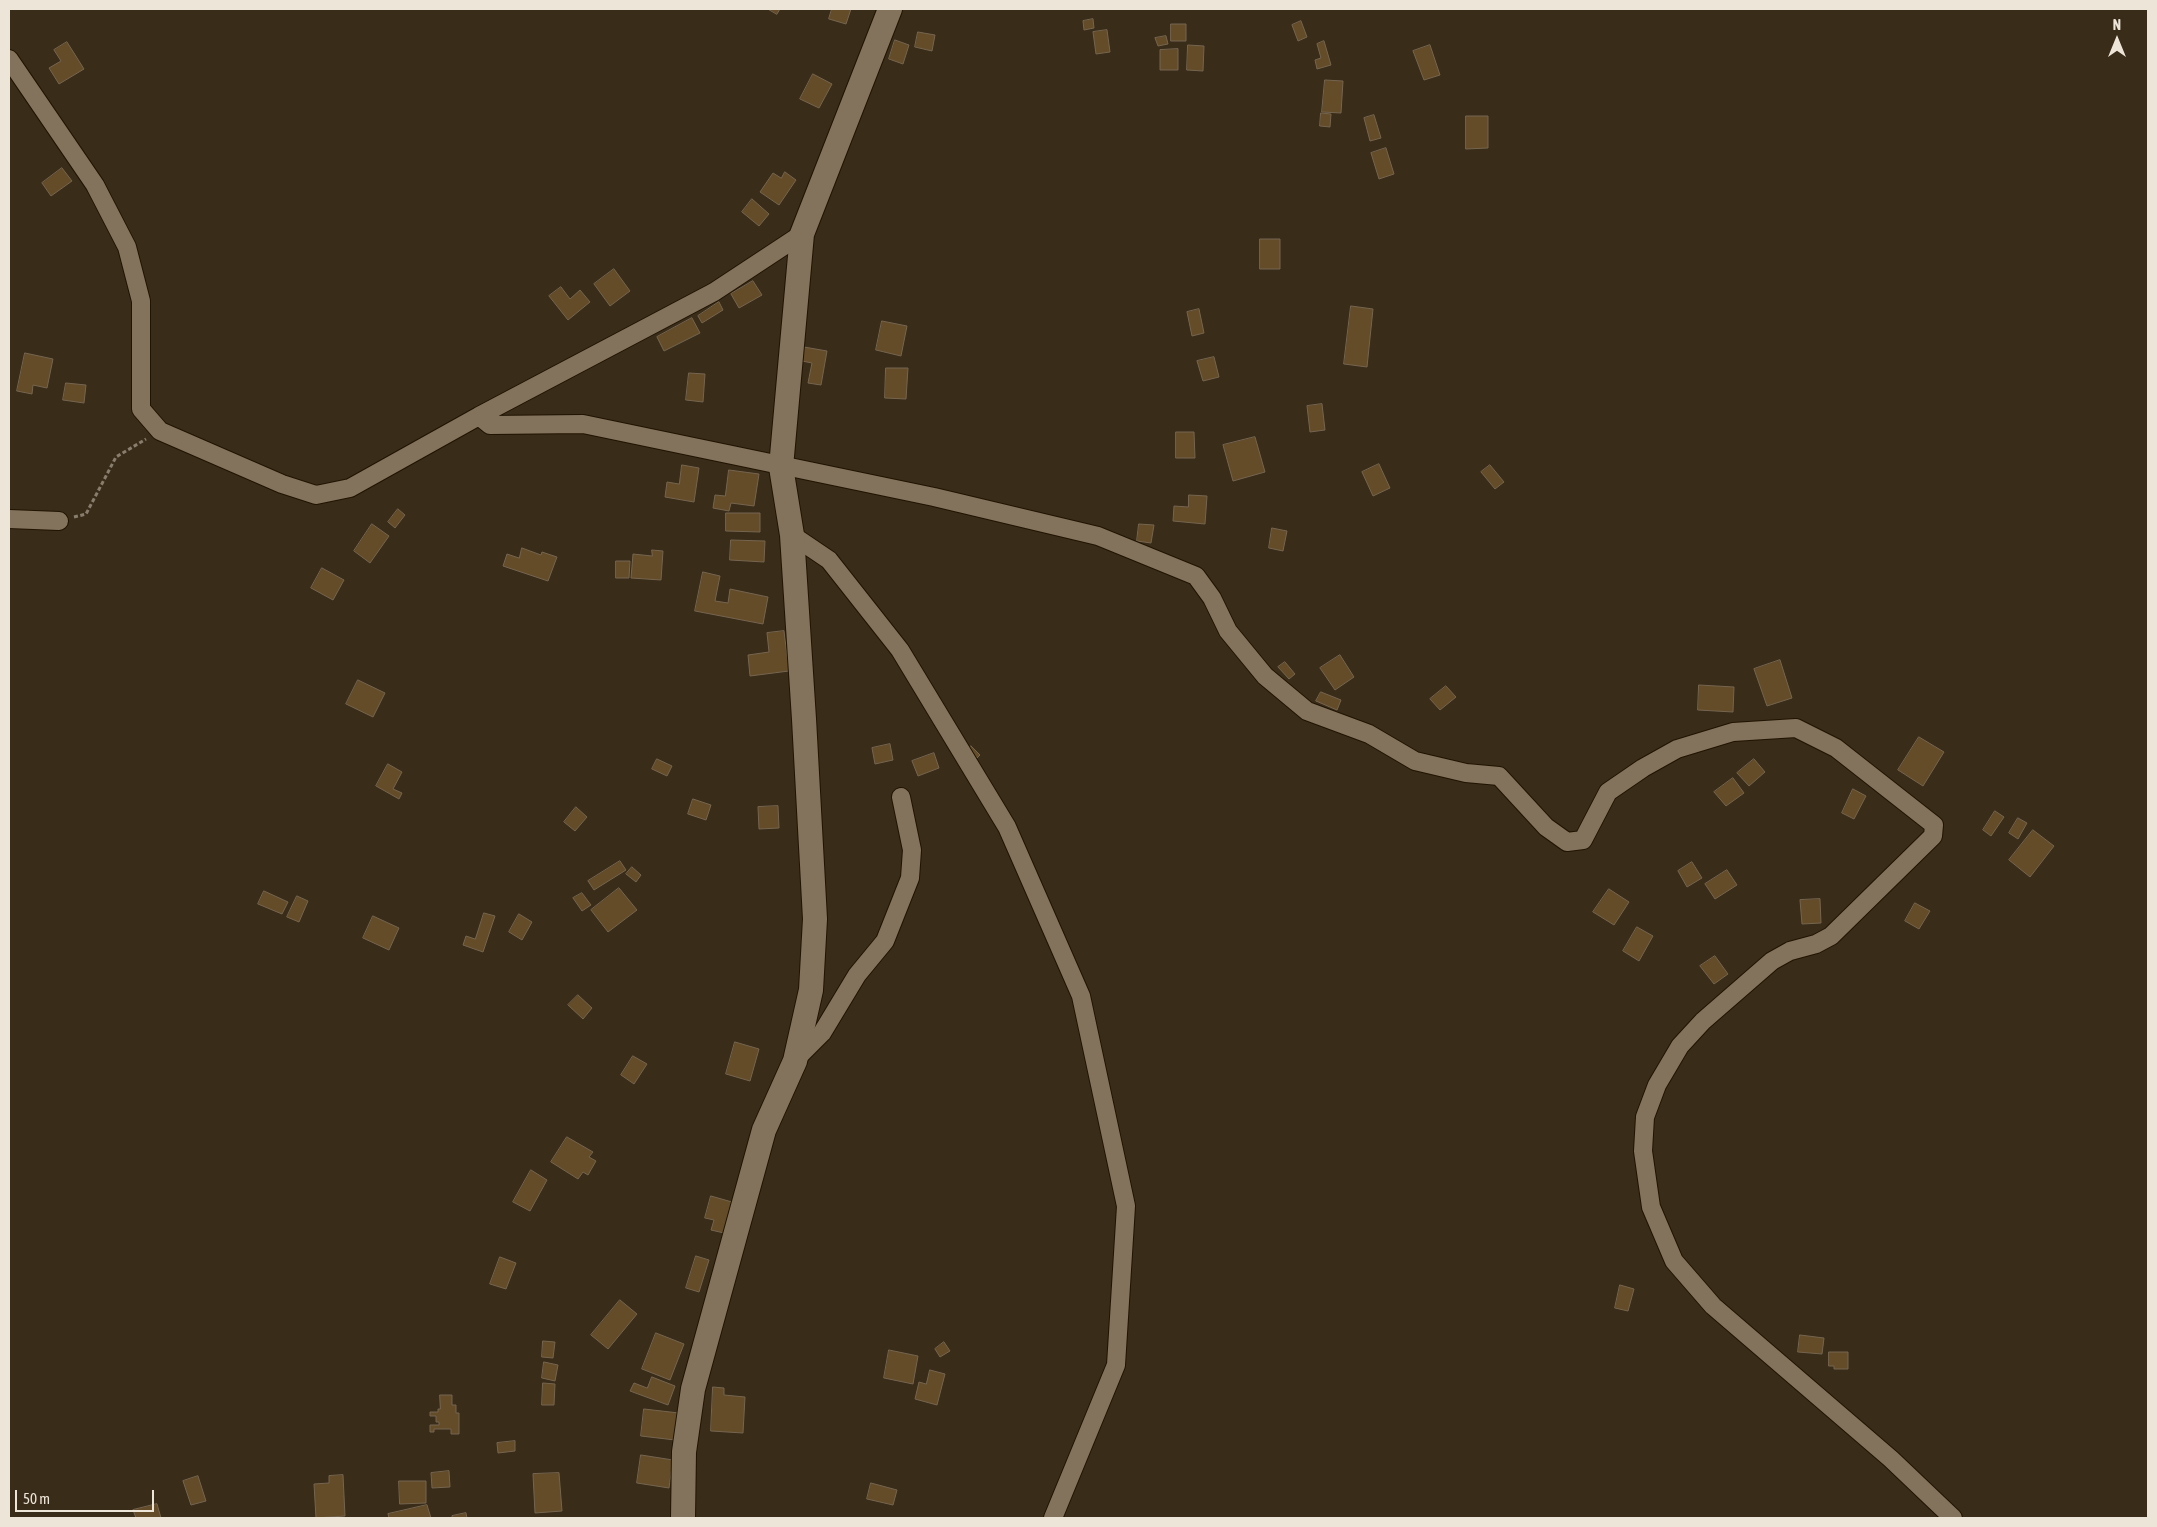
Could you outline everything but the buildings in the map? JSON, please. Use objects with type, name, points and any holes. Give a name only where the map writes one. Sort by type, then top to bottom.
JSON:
[{"type":"street","points":[[683,1518],[684,1452],[693,1388],[764,1130],[794,1061],[811,990],[815,919],[792,535],[781,467],[802,234],[890,9]]},
{"type":"street","points":[[9,59],[95,185],[127,247],[141,301],[141,409],[160,431],[282,484],[316,495],[350,488],[479,416],[714,292],[802,234]]},
{"type":"street","points":[[479,416],[490,425],[583,424],[781,467],[934,497],[1098,536],[1196,576],[1212,598],[1228,631],[1265,676],[1307,711],[1369,734],[1415,761],[1466,773],[1499,776],[1546,827],[1567,842],[1583,840],[1608,792],[1643,768],[1677,749],[1733,732],[1796,728],[1836,748],[1934,825],[1933,836],[1831,936],[1816,944],[1790,951],[1772,960],[1703,1021],[1680,1046],[1657,1085],[1645,1118],[1643,1151],[1651,1207],[1674,1261],[1713,1306],[1883,1453],[1953,1518]]},
{"type":"street","points":[[9,519],[59,521]]},
{"type":"street","points":[[792,535],[829,560],[900,650],[1006,827],[1082,996],[1126,1206],[1116,1365],[1053,1518]]},
{"type":"street","points":[[794,1061],[822,1033],[857,975],[885,942],[900,905],[910,878],[912,850],[900,796]]},
{"type":"path","points":[[59,521],[86,514],[116,457],[160,431]]}]
